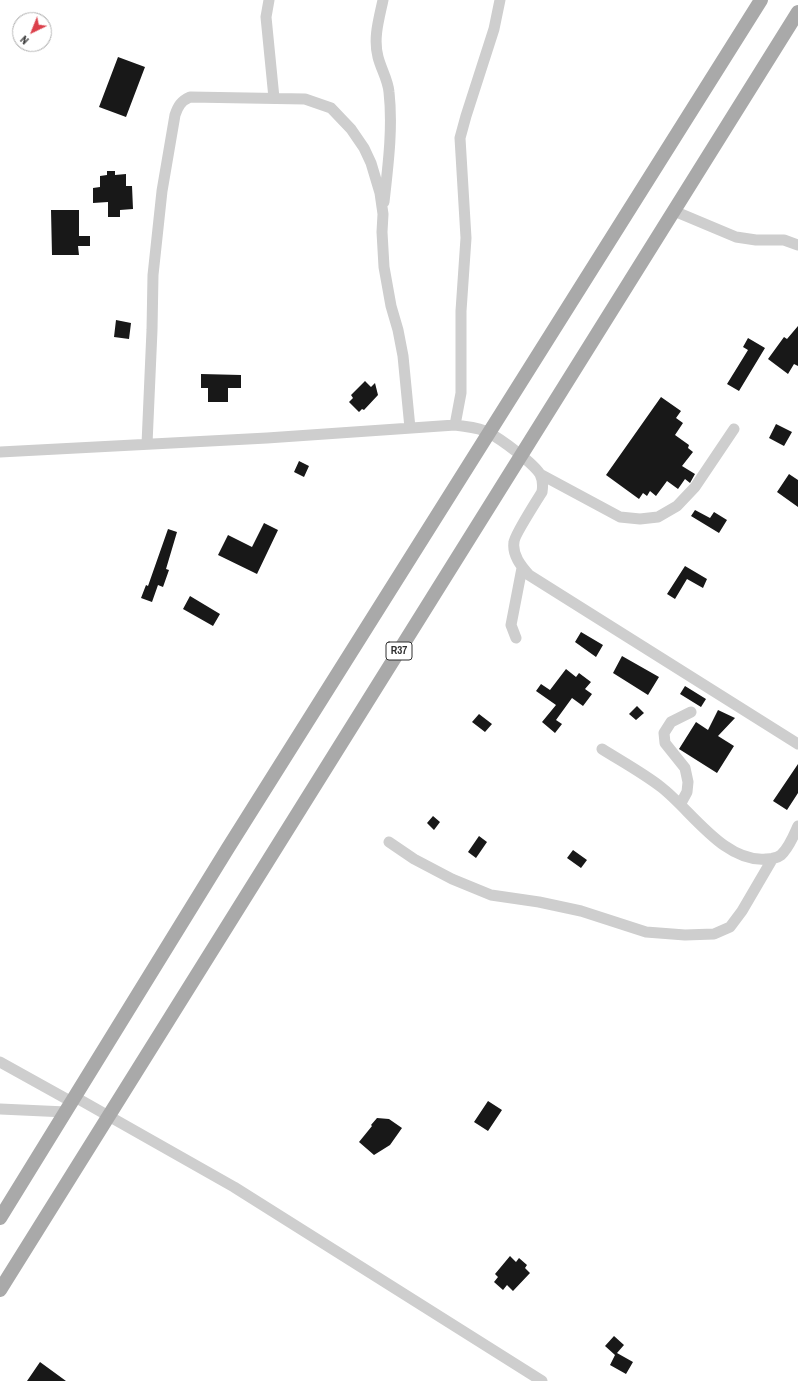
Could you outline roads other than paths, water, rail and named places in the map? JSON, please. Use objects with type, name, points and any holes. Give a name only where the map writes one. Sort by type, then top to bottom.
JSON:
[{"type":"main road","points":[[0,1218],[228,848],[488,432],[761,0]]},
{"type":"main road","name":"R37","points":[[0,1290],[798,12]]},
{"type":"street","points":[[268,0],[266,17],[274,98]]},
{"type":"street","points":[[383,0],[377,23],[376,46],[389,90],[390,109],[390,152],[382,232],[384,267],[391,306],[398,330],[403,356],[410,428]]},
{"type":"street","points":[[455,425],[461,392],[461,311],[466,238],[460,138],[494,29],[500,0]]},
{"type":"street","points":[[147,444],[154,268],[162,191],[175,115],[178,106],[183,100],[190,97],[305,99],[331,108],[351,129],[364,148],[371,163],[380,193],[383,214]]},
{"type":"street","points":[[674,210],[736,237],[756,240],[784,240],[798,245]]},
{"type":"street","points":[[0,452],[455,425],[475,428],[488,432],[522,456],[540,474],[620,517],[640,519],[658,517],[677,506],[695,487],[734,429]]},
{"type":"street","points":[[540,474],[543,486],[542,492],[514,541],[516,558],[522,568],[529,575],[556,594],[798,744]]},
{"type":"street","points":[[516,638],[511,625],[522,568]]},
{"type":"street","points":[[681,803],[687,792],[688,782],[685,768],[665,743],[664,733],[671,722],[691,712]]},
{"type":"street","points":[[602,749],[660,786],[681,803],[713,836],[733,851],[747,858],[762,860],[773,858],[781,854],[788,846],[798,826]]},
{"type":"street","points":[[389,842],[414,859],[490,895],[538,902],[581,911],[646,932],[685,935],[714,934],[730,927],[742,911],[773,858]]},
{"type":"street","points":[[0,1062],[71,1104],[108,1116],[234,1187],[542,1381]]},
{"type":"street","points":[[0,1109],[71,1104]]}]
